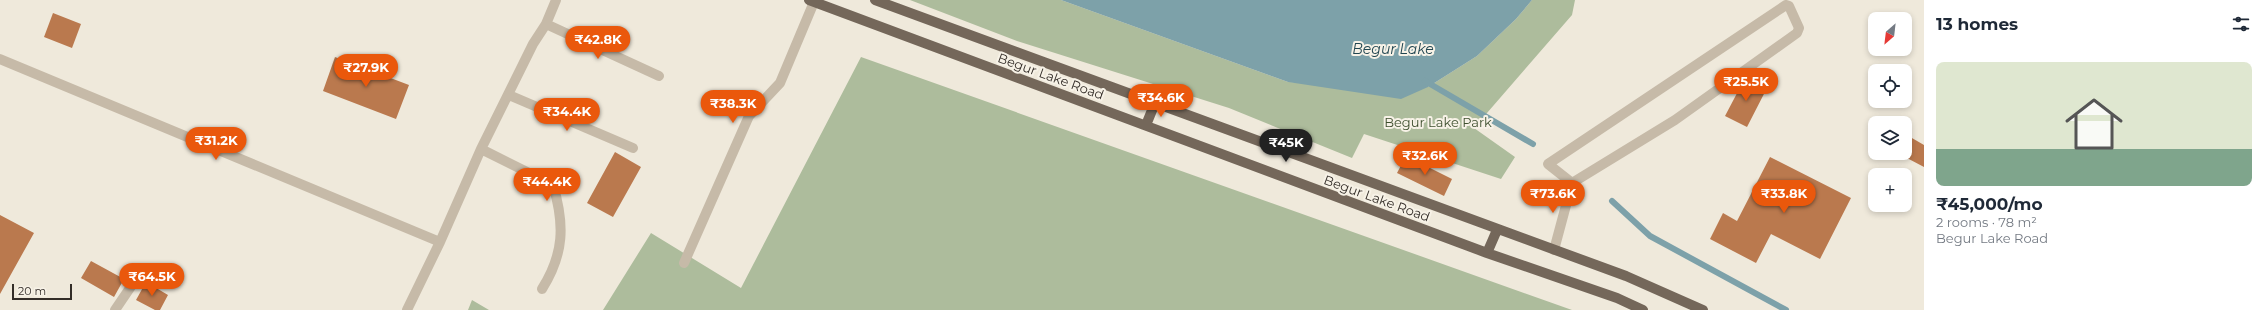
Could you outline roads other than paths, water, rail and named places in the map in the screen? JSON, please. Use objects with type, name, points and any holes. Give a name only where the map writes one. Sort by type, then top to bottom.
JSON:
[{"type":"main road","name":"Begur Lake Road","points":[[875,0],[1497,230],[1626,276],[1703,310]]},
{"type":"main road","name":"Begur Lake Road","points":[[812,1],[1487,253],[1617,298],[1643,310]]},
{"type":"main road","points":[[1146,125],[1155,103]]},
{"type":"main road","points":[[1487,253],[1497,230]]},
{"type":"street","points":[[407,310],[440,242],[481,149],[533,44],[546,24],[556,0]]},
{"type":"street","points":[[684,263],[749,116],[780,83],[812,1]]},
{"type":"street","points":[[1554,250],[1572,183],[1675,120],[1797,33],[1799,28],[1789,6],[1784,6],[1548,164],[1572,183]]},
{"type":"street","points":[[546,24],[659,76]]},
{"type":"street","points":[[0,59],[440,242]]},
{"type":"street","points":[[509,95],[633,148]]},
{"type":"street","points":[[481,149],[554,185],[558,201],[562,239],[554,270],[542,289]]},
{"type":"street","points":[[115,310],[132,285]]},
{"type":"water","name":"Begur Lake","points":[[1061,0],[1532,0],[1516,19],[1477,56],[1428,87],[1401,99],[1288,82]]},
{"type":"waterway","points":[[1425,81],[1533,144]]},
{"type":"waterway","points":[[1612,201],[1650,236],[1786,310]]},
{"type":"park label","name":"Begur Lake Park","points":[[1438,122]]}]
